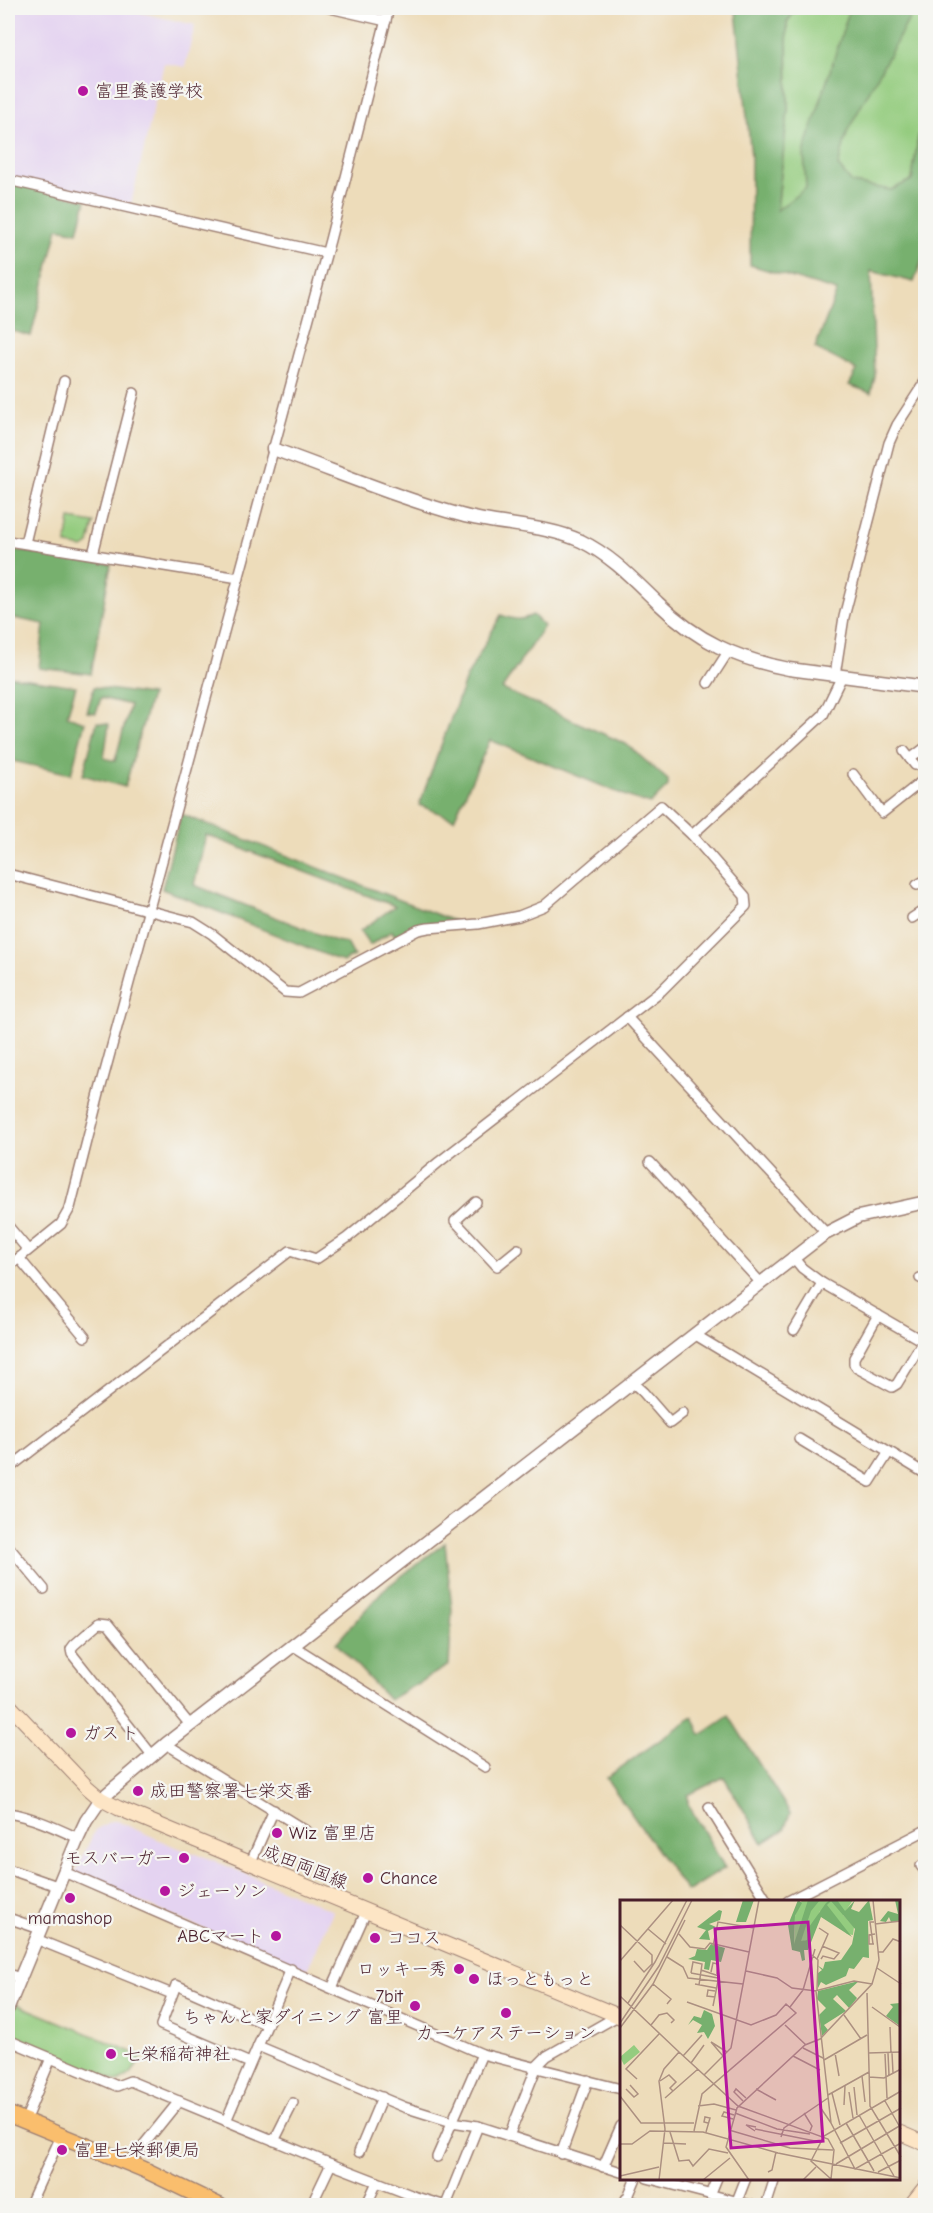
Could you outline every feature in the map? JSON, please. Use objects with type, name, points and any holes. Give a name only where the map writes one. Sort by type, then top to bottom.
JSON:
[{"type":"highway","points":[[8,2114],[129,2163],[220,2205]]},
{"type":"main road","name":"成田両国線","points":[[8,1704],[100,1799],[133,1816],[620,2016]]},
{"type":"main road","points":[[900,2133],[926,2144]]},
{"type":"main road","points":[[910,2205],[926,2186]]},
{"type":"street","points":[[8,12],[9,8]]},
{"type":"street","points":[[330,8],[386,21]]},
{"type":"street","points":[[8,1267],[61,1224],[70,1208],[326,253],[389,8]]},
{"type":"street","points":[[8,180],[326,253]]},
{"type":"street","points":[[692,835],[823,715],[838,676],[844,617],[889,443],[897,425],[926,380]]},
{"type":"street","points":[[25,543],[64,381]]},
{"type":"street","points":[[93,554],[134,393]]},
{"type":"street","points":[[273,449],[441,510],[496,523],[563,534],[580,540],[614,561],[688,629],[728,652],[769,665],[926,687]]},
{"type":"street","points":[[8,541],[239,578]]},
{"type":"street","points":[[708,683],[728,652]]},
{"type":"street","points":[[909,758],[926,747]]},
{"type":"street","points":[[853,774],[882,813],[926,778]]},
{"type":"street","points":[[8,874],[193,922],[212,934],[285,992],[298,993],[418,930],[428,927],[478,924],[519,916],[544,906],[661,806],[692,835],[745,896],[746,906],[661,991],[439,1162],[347,1238],[316,1259],[290,1251],[8,1469]]},
{"type":"street","points":[[912,918],[926,909]]},
{"type":"street","points":[[627,1017],[826,1233]]},
{"type":"street","points":[[650,1162],[760,1282]]},
{"type":"street","points":[[8,2008],[14,1976],[38,1934],[78,1838],[100,1799],[292,1645],[826,1233],[858,1217],[926,1202]]},
{"type":"street","points":[[476,1203],[454,1221],[496,1266],[518,1249]]},
{"type":"street","points":[[8,1226],[28,1250]]},
{"type":"street","points":[[19,1257],[85,1337]]},
{"type":"street","points":[[793,1257],[802,1268],[822,1283],[878,1315],[924,1342],[897,1384],[892,1387],[857,1368],[854,1364],[854,1358],[878,1315]]},
{"type":"street","points":[[794,1330],[822,1283]]},
{"type":"street","points":[[694,1334],[926,1474]]},
{"type":"street","points":[[633,1383],[670,1423],[683,1413]]},
{"type":"street","points":[[799,1439],[870,1482],[889,1452]]},
{"type":"street","points":[[8,1546],[44,1589]]},
{"type":"street","points":[[152,1755],[72,1654],[71,1649],[74,1645],[99,1623],[108,1624],[190,1725]]},
{"type":"street","points":[[292,1645],[485,1767]]},
{"type":"street","points":[[166,1744],[308,1832]]},
{"type":"street","points":[[709,1807],[766,1900]]},
{"type":"street","points":[[250,1864],[274,1810]]},
{"type":"street","points":[[8,1813],[35,1819],[78,1838]]},
{"type":"street","points":[[790,1900],[926,1830]]},
{"type":"street","points":[[8,1869],[57,1887]]},
{"type":"street","points":[[64,1872],[482,2054],[620,2089]]},
{"type":"street","points":[[332,1988],[366,1911]]},
{"type":"street","points":[[8,1918],[38,1934],[172,1994]]},
{"type":"street","points":[[226,2121],[291,1969]]},
{"type":"street","points":[[250,2063],[160,2025],[176,1985],[267,2025]]},
{"type":"street","points":[[509,2136],[537,2066],[547,2056],[620,2016]]},
{"type":"street","points":[[8,2040],[117,2085],[130,2081],[331,2164],[416,2197],[446,2205],[478,2126]]},
{"type":"street","points":[[258,2046],[404,2107],[452,2122],[478,2126],[620,2172]]},
{"type":"street","points":[[437,2157],[482,2054]]},
{"type":"street","points":[[25,2121],[51,2058]]},
{"type":"street","points":[[561,2154],[588,2080]]},
{"type":"street","points":[[359,2151],[382,2097]]},
{"type":"street","points":[[129,2163],[179,2101]]},
{"type":"street","points":[[274,2141],[293,2103]]},
{"type":"street","points":[[603,2167],[620,2128]]},
{"type":"street","points":[[29,2205],[61,2136]]},
{"type":"street","points":[[311,2205],[331,2164]]},
{"type":"street","points":[[635,2180],[625,2202],[645,2205]]},
{"type":"street","points":[[654,2180],[754,2205]]},
{"type":"street","points":[[710,2195],[716,2180]]},
{"type":"street","points":[[737,2201],[745,2180]]},
{"type":"street","points":[[766,2205],[774,2180]]},
{"type":"street","points":[[366,2205],[377,2182]]},
{"type":"shaded area","name":"富里養護学校","points":[[13,8],[119,8],[195,25],[185,67],[164,63],[131,204],[8,176],[8,29]]},
{"type":"shaded area","points":[[111,1821],[117,1821],[333,1911],[306,1973],[75,1874],[95,1830]]},
{"type":"green space","points":[[738,8],[797,8],[787,22],[788,110],[777,210],[806,188],[804,153],[850,8],[915,8],[848,130],[838,166],[852,183],[891,190],[912,180],[918,138],[925,114],[925,252],[914,282],[871,271],[875,377],[871,393],[849,385],[857,370],[815,348],[837,291],[750,265],[751,156],[736,11]]},
{"type":"green space","points":[[797,8],[925,8],[925,114],[918,138],[912,180],[891,190],[852,183],[777,211],[788,110],[787,22]]},
{"type":"green space","points":[[8,182],[86,200],[78,232],[58,228],[31,336],[8,330]]},
{"type":"green space","points":[[70,519],[94,523],[89,544],[83,548],[66,545]]},
{"type":"green space","points":[[8,549],[111,564],[91,674],[39,668],[44,624],[8,617]]},
{"type":"green space","points":[[501,615],[517,619],[533,615],[544,626],[502,689],[626,744],[668,780],[668,786],[650,804],[490,740],[454,819],[419,805],[466,678]]},
{"type":"green space","points":[[8,676],[76,686],[67,716],[85,722],[71,774],[8,760]]},
{"type":"green space","points":[[94,687],[151,695],[125,787],[83,775],[97,722],[109,724],[104,758],[115,761],[130,705],[101,698],[96,713],[87,712]]},
{"type":"green space","points":[[181,814],[456,922],[416,927],[396,937],[392,931],[370,945],[360,931],[395,906],[206,835],[194,885],[336,941],[347,943],[354,956],[343,962],[162,889]]},
{"type":"green space","points":[[445,1543],[452,1610],[449,1665],[389,1700],[336,1643],[383,1590]]},
{"type":"green space","points":[[729,1716],[790,1813],[784,1830],[763,1843],[724,1777],[688,1795],[688,1804],[725,1868],[687,1892],[606,1778],[693,1717],[701,1735]]},
{"type":"green space","points":[[16,2004],[142,2056],[131,2074],[118,2082],[10,2037],[8,2025]]},
{"type":"place","name":"富里養護学校","points":[[83,91]]},
{"type":"place","name":"ガスト","points":[[71,1733]]},
{"type":"place","name":"成田警察署七栄交番","points":[[138,1791]]},
{"type":"place","name":"Wiz 富里店","points":[[277,1833]]},
{"type":"place","name":"モスバーガー","points":[[184,1858]]},
{"type":"place","name":"Chance","points":[[368,1878]]},
{"type":"place","name":"ジェーソン","points":[[165,1891]]},
{"type":"place","name":"mamashop","points":[[70,1898]]},
{"type":"place","name":"ABCマート","points":[[276,1936]]},
{"type":"place","name":"ココス","points":[[375,1938]]},
{"type":"place","name":"ロッキー秀","points":[[459,1969]]},
{"type":"place","name":"ほっともっと","points":[[474,1979]]},
{"type":"place","name":"7bit ちゃんと家ダイニング 富里","points":[[415,2006]]},
{"type":"place","name":"カーケアステーション","points":[[506,2013]]},
{"type":"place","name":"七栄稲荷神社","points":[[111,2054]]},
{"type":"place","name":"富里七栄郵便局","points":[[62,2150]]}]
